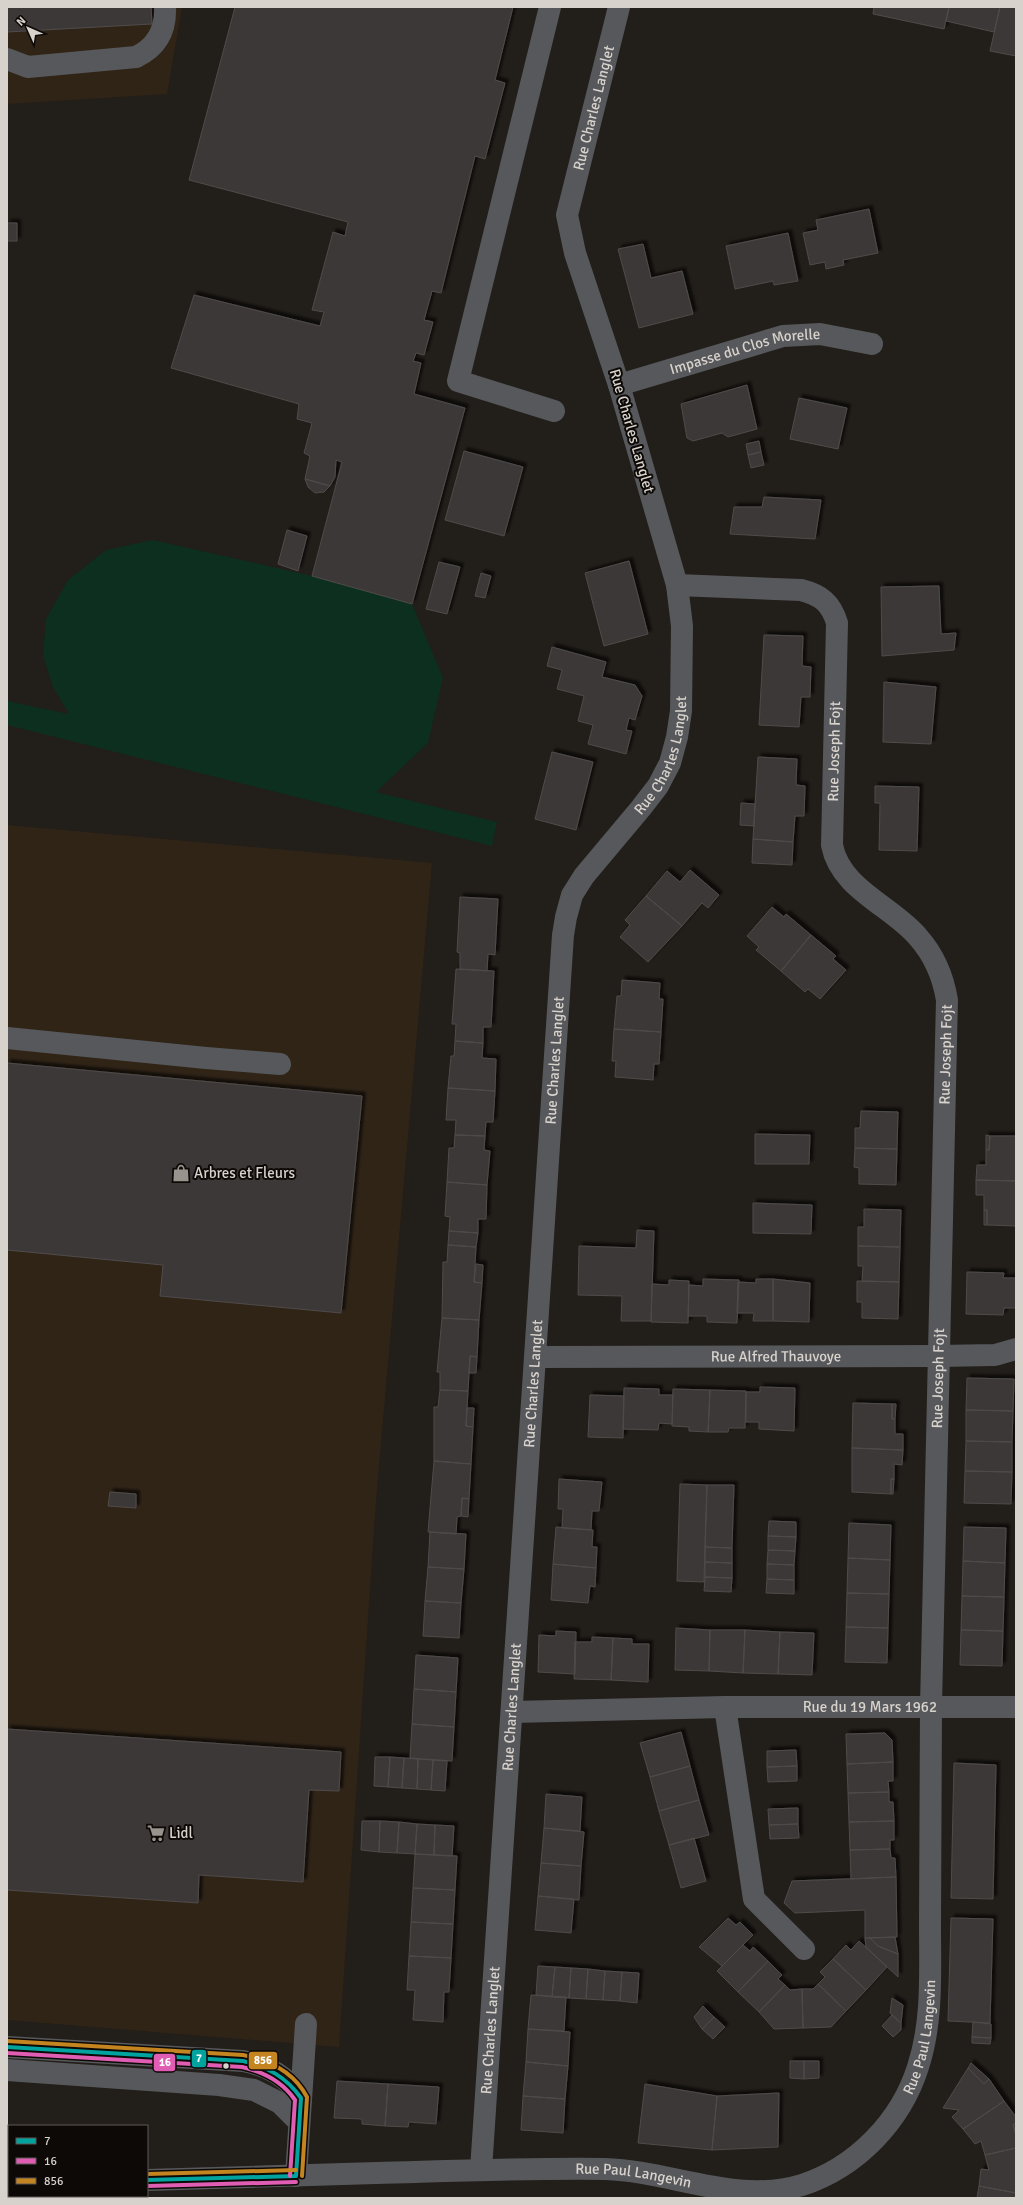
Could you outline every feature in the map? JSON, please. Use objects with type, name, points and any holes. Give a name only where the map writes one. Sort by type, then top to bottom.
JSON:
[{"type":"street","points":[[7,59],[28,67],[136,57],[146,52],[161,34],[165,21],[165,7]]},
{"type":"street","points":[[550,7],[458,381],[554,411]]},
{"type":"street","name":"Rue Charles Langlet","points":[[481,2170],[566,917],[572,894],[584,876],[658,786],[670,763],[677,737],[681,711],[682,626],[677,585],[619,385],[575,253],[567,215],[620,7]]},
{"type":"street","name":"Impasse du Clos Morelle","points":[[619,385],[783,336],[820,334],[872,344]]},
{"type":"street","name":"Rue Joseph Fojt","points":[[677,585],[801,590],[813,593],[826,600],[837,622],[832,845],[835,858],[847,876],[918,936],[938,966],[944,984],[946,1000],[931,1707]]},
{"type":"street","points":[[7,1038],[280,1064]]},
{"type":"street","name":"Rue Alfred Thauvoye","points":[[536,1357],[938,1356],[995,1355],[1016,1349]]},
{"type":"street","name":"Rue Paul Langevin","points":[[148,2180],[481,2170],[611,2169],[641,2173],[727,2191],[768,2192],[801,2185],[836,2170],[868,2146],[893,2118],[905,2099],[920,2062],[927,2028],[930,1998],[931,1707]]},
{"type":"street","name":"Rue du 19 Mars 1962","points":[[512,1712],[725,1708],[1016,1707]]},
{"type":"street","points":[[725,1708],[754,1899],[804,1949]]},
{"type":"street","points":[[296,2176],[306,2024]]},
{"type":"street","points":[[7,2047],[244,2061],[272,2069],[290,2084],[301,2098]]},
{"type":"street","points":[[7,2070],[225,2086],[254,2090],[280,2103],[299,2122]]},
{"type":"shaded area","points":[[7,7],[182,7],[167,94],[7,104]]},
{"type":"shaded area","points":[[7,825],[432,863],[376,1500],[339,2047],[7,2020]]},
{"type":"green space","points":[[153,540],[312,576],[412,604],[443,678],[428,743],[376,792],[497,822],[492,846],[7,725],[7,701],[69,714],[53,687],[43,656],[46,619],[68,580],[106,550]]},
{"type":"building","points":[[7,7],[151,7],[152,24],[7,32]]},
{"type":"building","points":[[235,7],[513,7],[495,80],[505,83],[485,159],[475,156],[441,293],[432,291],[424,320],[433,322],[424,355],[416,353],[413,361],[421,363],[414,394],[465,408],[412,604],[312,576],[342,462],[336,460],[335,477],[330,486],[305,479],[310,456],[304,453],[312,423],[297,419],[299,404],[171,368],[194,295],[320,326],[324,312],[312,310],[333,232],[345,236],[348,222],[189,180]]},
{"type":"building","points":[[874,7],[949,7],[944,29],[873,14]]},
{"type":"building","points":[[949,7],[1000,7],[994,32],[946,21]]},
{"type":"building","points":[[1000,7],[1016,7],[1016,56],[990,51]]},
{"type":"building","points":[[869,209],[878,253],[843,260],[844,265],[826,269],[825,262],[810,265],[803,233],[818,230],[816,220]]},
{"type":"building","points":[[7,223],[17,223],[17,241],[7,241]]},
{"type":"building","points":[[788,233],[798,281],[774,285],[773,281],[735,289],[726,246]]},
{"type":"building","points":[[643,244],[651,278],[682,271],[693,314],[639,328],[618,249]]},
{"type":"building","points":[[747,385],[757,429],[728,437],[722,433],[693,441],[687,438],[681,404]]},
{"type":"building","points":[[799,398],[847,408],[838,449],[790,439]]},
{"type":"building","points":[[759,441],[761,452],[748,455],[746,444]]},
{"type":"building","points":[[464,451],[523,467],[504,536],[445,520]]},
{"type":"building","points":[[761,452],[764,465],[751,468],[748,455]]},
{"type":"building","points":[[305,479],[330,486],[324,492],[315,493],[308,487]]},
{"type":"building","points":[[764,497],[821,500],[815,539],[730,534],[734,507],[762,507]]},
{"type":"building","points":[[287,530],[307,536],[298,571],[278,564]]},
{"type":"building","points":[[629,561],[648,634],[604,646],[585,573]]},
{"type":"building","points":[[439,562],[460,567],[447,614],[426,609]]},
{"type":"building","points":[[481,573],[491,576],[485,598],[475,596]]},
{"type":"building","points":[[939,586],[941,634],[956,633],[954,650],[882,656],[881,587]]},
{"type":"building","points":[[764,635],[803,636],[802,666],[811,667],[810,697],[801,697],[799,727],[759,725]]},
{"type":"building","points":[[552,647],[606,662],[602,677],[635,685],[642,696],[635,720],[629,718],[626,730],[632,731],[626,754],[588,744],[593,725],[578,721],[584,696],[557,689],[562,670],[547,666]]},
{"type":"building","points":[[884,682],[936,687],[931,744],[883,742]]},
{"type":"building","points":[[552,752],[593,762],[576,830],[535,819]]},
{"type":"building","points":[[758,757],[797,759],[796,785],[805,786],[804,816],[795,816],[793,842],[753,839]]},
{"type":"building","points":[[875,786],[919,787],[917,851],[879,850],[880,803],[875,803]]},
{"type":"building","points":[[741,803],[755,804],[754,826],[740,825]]},
{"type":"building","points":[[753,839],[793,842],[792,865],[752,863]]},
{"type":"building","points":[[690,870],[719,895],[708,908],[702,903],[682,926],[646,896],[667,871],[680,882]]},
{"type":"building","points":[[646,896],[682,926],[648,962],[620,937],[630,925],[625,920]]},
{"type":"building","points":[[460,897],[498,899],[495,955],[488,954],[487,971],[460,969],[460,953],[457,952]]},
{"type":"building","points":[[772,907],[784,917],[786,914],[811,935],[781,971],[756,950],[759,947],[747,936]]},
{"type":"building","points":[[811,935],[836,956],[833,959],[846,970],[820,999],[808,989],[805,992],[781,971]]},
{"type":"building","points":[[456,969],[494,971],[491,1027],[483,1027],[483,1043],[455,1041],[456,1024],[452,1024]]},
{"type":"building","points":[[622,980],[660,983],[659,999],[663,999],[661,1032],[614,1029],[617,996],[621,996]]},
{"type":"building","points":[[614,1029],[661,1032],[659,1064],[654,1064],[653,1080],[615,1077],[616,1061],[612,1061]]},
{"type":"building","points":[[455,1041],[483,1043],[482,1058],[496,1059],[495,1091],[448,1088],[451,1056],[454,1056]]},
{"type":"building","name":"Arbres et Fleurs","points":[[7,1063],[362,1096],[341,1313],[160,1296],[163,1265],[7,1250]]},
{"type":"building","points":[[448,1088],[495,1091],[493,1122],[486,1122],[485,1136],[455,1135],[456,1120],[446,1120]]},
{"type":"building","points":[[861,1111],[898,1112],[897,1149],[855,1148],[855,1128],[860,1128]]},
{"type":"building","points":[[755,1134],[810,1135],[809,1164],[755,1164]]},
{"type":"building","points":[[455,1135],[485,1136],[484,1150],[490,1151],[487,1185],[447,1182],[449,1148],[454,1148]]},
{"type":"building","points":[[986,1135],[990,1136],[989,1150],[986,1150]]},
{"type":"building","points":[[990,1136],[1016,1136],[1016,1181],[976,1180],[977,1165],[986,1165],[986,1150],[989,1150]]},
{"type":"building","points":[[855,1148],[897,1149],[896,1185],[859,1184],[859,1168],[854,1167]]},
{"type":"building","points":[[976,1180],[1016,1181],[1016,1226],[987,1225],[987,1210],[984,1210],[984,1195],[976,1195]]},
{"type":"building","points":[[447,1182],[487,1185],[486,1219],[478,1219],[478,1233],[449,1231],[450,1217],[445,1216]]},
{"type":"building","points":[[753,1203],[812,1205],[811,1234],[753,1233]]},
{"type":"building","points":[[864,1209],[901,1210],[900,1247],[858,1246],[858,1227],[864,1227]]},
{"type":"building","points":[[984,1210],[987,1210],[987,1225],[984,1225]]},
{"type":"building","points":[[637,1230],[654,1231],[651,1321],[621,1321],[622,1296],[578,1295],[579,1246],[636,1248]]},
{"type":"building","points":[[449,1231],[478,1233],[476,1247],[448,1245]]},
{"type":"building","points":[[448,1245],[476,1247],[474,1282],[482,1283],[479,1320],[442,1318],[443,1262],[447,1262]]},
{"type":"building","points":[[858,1246],[900,1247],[899,1282],[862,1281],[863,1266],[858,1266]]},
{"type":"building","points":[[476,1264],[483,1265],[482,1283],[474,1282]]},
{"type":"building","points":[[967,1272],[1004,1273],[1003,1278],[1016,1278],[1016,1308],[1004,1308],[1003,1315],[966,1314]]},
{"type":"building","points":[[703,1279],[739,1280],[737,1323],[707,1322],[707,1316],[688,1316],[689,1285],[703,1286]]},
{"type":"building","points":[[756,1279],[773,1279],[773,1321],[753,1321],[754,1313],[737,1313],[738,1282],[756,1283]]},
{"type":"building","points":[[773,1279],[810,1283],[809,1322],[773,1321]]},
{"type":"building","points":[[669,1280],[689,1281],[688,1323],[651,1322],[652,1284],[669,1285]]},
{"type":"building","points":[[857,1281],[899,1282],[898,1319],[862,1318],[862,1302],[857,1302]]},
{"type":"building","points":[[442,1318],[479,1320],[477,1357],[470,1356],[468,1391],[440,1390],[440,1372],[437,1372]]},
{"type":"building","points":[[470,1356],[477,1357],[476,1373],[469,1373]]},
{"type":"building","points":[[967,1378],[1014,1379],[1013,1411],[966,1410]]},
{"type":"building","points":[[760,1387],[795,1388],[794,1431],[759,1429],[759,1422],[746,1422],[746,1392],[760,1392]]},
{"type":"building","points":[[624,1388],[659,1389],[659,1395],[673,1395],[672,1424],[659,1423],[658,1430],[623,1429]]},
{"type":"building","points":[[673,1389],[710,1390],[708,1432],[689,1431],[689,1427],[672,1426]]},
{"type":"building","points":[[440,1390],[468,1391],[466,1426],[473,1427],[471,1464],[434,1461],[434,1407],[438,1407]]},
{"type":"building","points":[[710,1390],[746,1391],[745,1428],[729,1428],[728,1432],[708,1432]]},
{"type":"building","points":[[590,1395],[624,1396],[623,1438],[588,1437]]},
{"type":"building","points":[[853,1403],[892,1404],[892,1419],[895,1419],[895,1434],[903,1434],[903,1450],[852,1448]]},
{"type":"building","points":[[892,1404],[896,1404],[895,1419],[892,1419]]},
{"type":"building","points":[[467,1408],[474,1408],[473,1427],[466,1426]]},
{"type":"building","points":[[966,1410],[1013,1411],[1012,1442],[966,1441]]},
{"type":"building","points":[[966,1441],[1012,1442],[1012,1472],[965,1471]]},
{"type":"building","points":[[852,1448],[903,1450],[902,1465],[894,1464],[894,1479],[891,1479],[891,1494],[852,1492]]},
{"type":"building","points":[[434,1461],[471,1464],[469,1499],[462,1498],[461,1516],[457,1517],[456,1534],[428,1532]]},
{"type":"building","points":[[965,1471],[1012,1472],[1011,1504],[964,1503]]},
{"type":"building","points":[[559,1479],[602,1482],[599,1511],[592,1511],[591,1530],[562,1528],[563,1509],[558,1509]]},
{"type":"building","points":[[891,1479],[894,1479],[893,1494],[891,1494]]},
{"type":"building","points":[[680,1484],[707,1485],[704,1582],[677,1581]]},
{"type":"building","points":[[707,1485],[734,1485],[732,1548],[705,1547]]},
{"type":"building","points":[[110,1492],[136,1494],[136,1508],[108,1506]]},
{"type":"building","points":[[462,1498],[469,1499],[468,1517],[461,1516]]},
{"type":"building","points":[[769,1521],[796,1522],[796,1537],[768,1536]]},
{"type":"building","points":[[849,1523],[891,1525],[890,1560],[848,1558]]},
{"type":"building","points":[[556,1527],[593,1530],[592,1547],[597,1547],[596,1568],[553,1564]]},
{"type":"building","points":[[964,1527],[1006,1528],[1005,1563],[963,1561]]},
{"type":"building","points":[[430,1532],[466,1534],[464,1569],[428,1567]]},
{"type":"building","points":[[768,1536],[796,1537],[795,1551],[768,1550]]},
{"type":"building","points":[[705,1547],[732,1548],[732,1563],[705,1562]]},
{"type":"building","points":[[768,1550],[795,1551],[794,1565],[767,1564]]},
{"type":"building","points":[[848,1558],[890,1560],[889,1594],[847,1593]]},
{"type":"building","points":[[963,1561],[1005,1563],[1004,1597],[962,1596]]},
{"type":"building","points":[[705,1562],[732,1563],[732,1578],[705,1577]]},
{"type":"building","points":[[553,1564],[596,1568],[595,1587],[590,1586],[588,1603],[551,1600]]},
{"type":"building","points":[[767,1564],[794,1565],[794,1580],[767,1579]]},
{"type":"building","points":[[428,1567],[464,1569],[461,1603],[425,1601]]},
{"type":"building","points":[[705,1577],[732,1578],[731,1592],[704,1591]]},
{"type":"building","points":[[767,1579],[794,1580],[794,1594],[766,1593]]},
{"type":"building","points":[[847,1593],[889,1594],[888,1628],[846,1627]]},
{"type":"building","points":[[962,1596],[1004,1597],[1003,1631],[961,1630]]},
{"type":"building","points":[[425,1601],[461,1603],[459,1638],[423,1636]]},
{"type":"building","points":[[846,1627],[888,1628],[887,1663],[845,1662]]},
{"type":"building","points":[[676,1628],[710,1630],[709,1671],[675,1670]]},
{"type":"building","points":[[710,1630],[745,1630],[743,1673],[709,1671]]},
{"type":"building","points":[[745,1630],[780,1632],[778,1674],[743,1673]]},
{"type":"building","points":[[961,1630],[1003,1631],[1002,1666],[960,1665]]},
{"type":"building","points":[[556,1631],[576,1632],[575,1674],[538,1672],[539,1635],[556,1636]]},
{"type":"building","points":[[780,1632],[814,1633],[812,1675],[778,1674]]},
{"type":"building","points":[[592,1637],[613,1638],[611,1680],[574,1679],[575,1642],[592,1642]]},
{"type":"building","points":[[613,1638],[632,1639],[632,1644],[649,1644],[648,1682],[611,1680]]},
{"type":"building","points":[[416,1655],[458,1658],[456,1692],[414,1689]]},
{"type":"building","points":[[414,1689],[456,1692],[454,1727],[412,1724]]},
{"type":"building","points":[[412,1724],[454,1727],[452,1761],[410,1758]]},
{"type":"building","name":"Lidl","points":[[7,1729],[341,1752],[339,1791],[309,1790],[303,1882],[199,1875],[198,1903],[7,1890]]},
{"type":"building","points":[[681,1732],[690,1766],[650,1777],[640,1743]]},
{"type":"building","points":[[885,1733],[892,1740],[893,1762],[847,1764],[846,1734]]},
{"type":"building","points":[[796,1750],[797,1766],[767,1767],[767,1751]]},
{"type":"building","points":[[375,1757],[390,1757],[388,1787],[374,1786]]},
{"type":"building","points":[[390,1757],[404,1758],[402,1788],[388,1787]]},
{"type":"building","points":[[404,1758],[418,1759],[417,1789],[402,1788]]},
{"type":"building","points":[[418,1759],[433,1760],[431,1790],[417,1789]]},
{"type":"building","points":[[433,1760],[447,1761],[445,1791],[431,1790]]},
{"type":"building","points":[[893,1762],[893,1781],[888,1781],[889,1792],[848,1793],[847,1764]]},
{"type":"building","points":[[954,1763],[996,1765],[993,1899],[951,1898]]},
{"type":"building","points":[[690,1766],[699,1800],[659,1811],[650,1777]]},
{"type":"building","points":[[797,1766],[797,1781],[768,1782],[767,1767]]},
{"type":"building","points":[[889,1792],[889,1802],[893,1802],[894,1821],[849,1822],[848,1793]]},
{"type":"building","points":[[546,1794],[582,1797],[580,1831],[544,1828]]},
{"type":"building","points":[[699,1800],[709,1835],[669,1845],[659,1811]]},
{"type":"building","points":[[798,1808],[798,1824],[769,1825],[768,1809]]},
{"type":"building","points":[[362,1821],[380,1821],[379,1852],[361,1850]]},
{"type":"building","points":[[380,1821],[399,1822],[397,1853],[379,1852]]},
{"type":"building","points":[[894,1821],[894,1840],[890,1840],[890,1849],[850,1850],[849,1822]]},
{"type":"building","points":[[399,1822],[417,1824],[415,1854],[397,1853]]},
{"type":"building","points":[[417,1824],[435,1825],[434,1855],[415,1854]]},
{"type":"building","points":[[798,1824],[799,1838],[770,1839],[769,1825]]},
{"type":"building","points":[[435,1825],[454,1826],[452,1856],[434,1855]]},
{"type":"building","points":[[544,1828],[584,1832],[581,1866],[541,1863]]},
{"type":"building","points":[[694,1838],[706,1881],[681,1888],[669,1845]]},
{"type":"building","points":[[890,1849],[891,1858],[895,1858],[896,1877],[851,1879],[850,1850]]},
{"type":"building","points":[[415,1854],[457,1856],[455,1890],[413,1888]]},
{"type":"building","points":[[541,1863],[581,1866],[579,1900],[538,1896]]},
{"type":"building","points":[[896,1877],[897,1937],[865,1938],[865,1910],[795,1913],[784,1903],[792,1881]]},
{"type":"building","points":[[413,1888],[455,1890],[453,1924],[411,1922]]},
{"type":"building","points":[[538,1896],[574,1899],[571,1933],[535,1930]]},
{"type":"building","points":[[728,1918],[736,1925],[740,1922],[753,1935],[722,1966],[699,1947]]},
{"type":"building","points":[[951,1918],[993,1919],[990,2023],[948,2021]]},
{"type":"building","points":[[411,1922],[453,1924],[451,1958],[409,1956]]},
{"type":"building","points":[[895,1937],[898,1954],[878,1946],[870,1938]]},
{"type":"building","points":[[865,1938],[870,1938],[878,1946],[898,1954],[898,1977],[866,1947]]},
{"type":"building","points":[[859,1941],[887,1967],[866,1990],[833,1959],[846,1945],[851,1950]]},
{"type":"building","points":[[743,1945],[750,1951],[753,1947],[768,1961],[738,1992],[717,1971]]},
{"type":"building","points":[[409,1956],[451,1958],[449,1992],[444,1992],[443,2022],[413,2020],[415,1990],[407,1990]]},
{"type":"building","points":[[833,1959],[866,1990],[846,2011],[818,1984],[825,1977],[820,1972]]},
{"type":"building","points":[[768,1961],[782,1975],[778,1979],[785,1985],[759,2012],[738,1992]]},
{"type":"building","points":[[538,1966],[555,1967],[552,1997],[536,1995]]},
{"type":"building","points":[[555,1967],[571,1968],[569,1998],[552,1997]]},
{"type":"building","points":[[571,1968],[588,1969],[586,1999],[569,1998]]},
{"type":"building","points":[[588,1969],[605,1971],[603,2000],[586,1999]]},
{"type":"building","points":[[605,1971],[622,1972],[620,2001],[603,2000]]},
{"type":"building","points":[[622,1972],[639,1973],[637,2003],[620,2001]]},
{"type":"building","points":[[818,1984],[846,2011],[831,2027],[803,2028],[802,1989],[813,1989]]},
{"type":"building","points":[[785,1985],[790,1990],[802,1989],[803,2028],[774,2029],[759,2012]]},
{"type":"building","points":[[531,1995],[566,1997],[564,2031],[528,2029]]},
{"type":"building","points":[[892,1998],[903,2005],[901,2023],[890,2013]]},
{"type":"building","points":[[703,2006],[714,2017],[702,2029],[694,2017]]},
{"type":"building","points":[[892,2015],[901,2023],[901,2030],[893,2037],[882,2026]]},
{"type":"building","points":[[714,2017],[725,2027],[713,2039],[702,2029]]},
{"type":"building","points":[[973,2022],[991,2024],[991,2038],[972,2037]]},
{"type":"building","points":[[528,2029],[570,2032],[568,2066],[526,2062]]},
{"type":"building","points":[[972,2037],[991,2038],[990,2044],[972,2043]]},
{"type":"building","points":[[790,2061],[804,2061],[804,2079],[790,2078]]},
{"type":"building","points":[[804,2061],[819,2061],[819,2078],[804,2079]]},
{"type":"building","points":[[526,2062],[568,2066],[565,2099],[523,2096]]},
{"type":"building","points":[[971,2063],[989,2079],[984,2084],[968,2068]]},
{"type":"building","points":[[968,2068],[984,2084],[989,2079],[1004,2101],[963,2129],[952,2117],[959,2110],[943,2108]]},
{"type":"building","points":[[337,2081],[388,2084],[385,2126],[362,2124],[362,2119],[334,2118]]},
{"type":"building","points":[[388,2084],[439,2087],[436,2124],[409,2122],[408,2127],[385,2126]]},
{"type":"building","points":[[645,2084],[717,2096],[712,2150],[638,2143]]},
{"type":"building","points":[[779,2093],[778,2147],[712,2150],[717,2096]]},
{"type":"building","points":[[523,2096],[565,2099],[563,2133],[521,2130]]},
{"type":"building","points":[[1004,2101],[1016,2117],[1016,2123],[1013,2125],[1016,2135],[1016,2148],[985,2155],[981,2141],[975,2144],[963,2129]]},
{"type":"building","points":[[1016,2123],[1016,2135],[1013,2125]]},
{"type":"building","points":[[1016,2148],[1016,2193],[979,2186],[981,2169],[989,2170],[985,2155]]},
{"type":"building","points":[[979,2186],[1016,2193],[1016,2198],[977,2198]]},
{"type":"transit line","name":"856","points":[[7,2041],[243,2055],[262,2060],[280,2068],[302,2088],[307,2097],[302,2176]]},
{"type":"transit line","name":"7","points":[[7,2047],[243,2061],[260,2066],[283,2079],[301,2098],[296,2176]]},
{"type":"transit line","name":"16","points":[[7,2053],[242,2067],[272,2078],[290,2093],[295,2100],[290,2176]]},
{"type":"transit line","name":"856","points":[[148,2174],[296,2170]]},
{"type":"transit line","name":"7","points":[[148,2180],[296,2176]]},
{"type":"transit line","name":"16","points":[[148,2186],[296,2182]]},
{"type":"place","name":"Arbres et Fleurs","points":[[181,1173]]},
{"type":"place","name":"Lidl","points":[[156,1833]]}]
